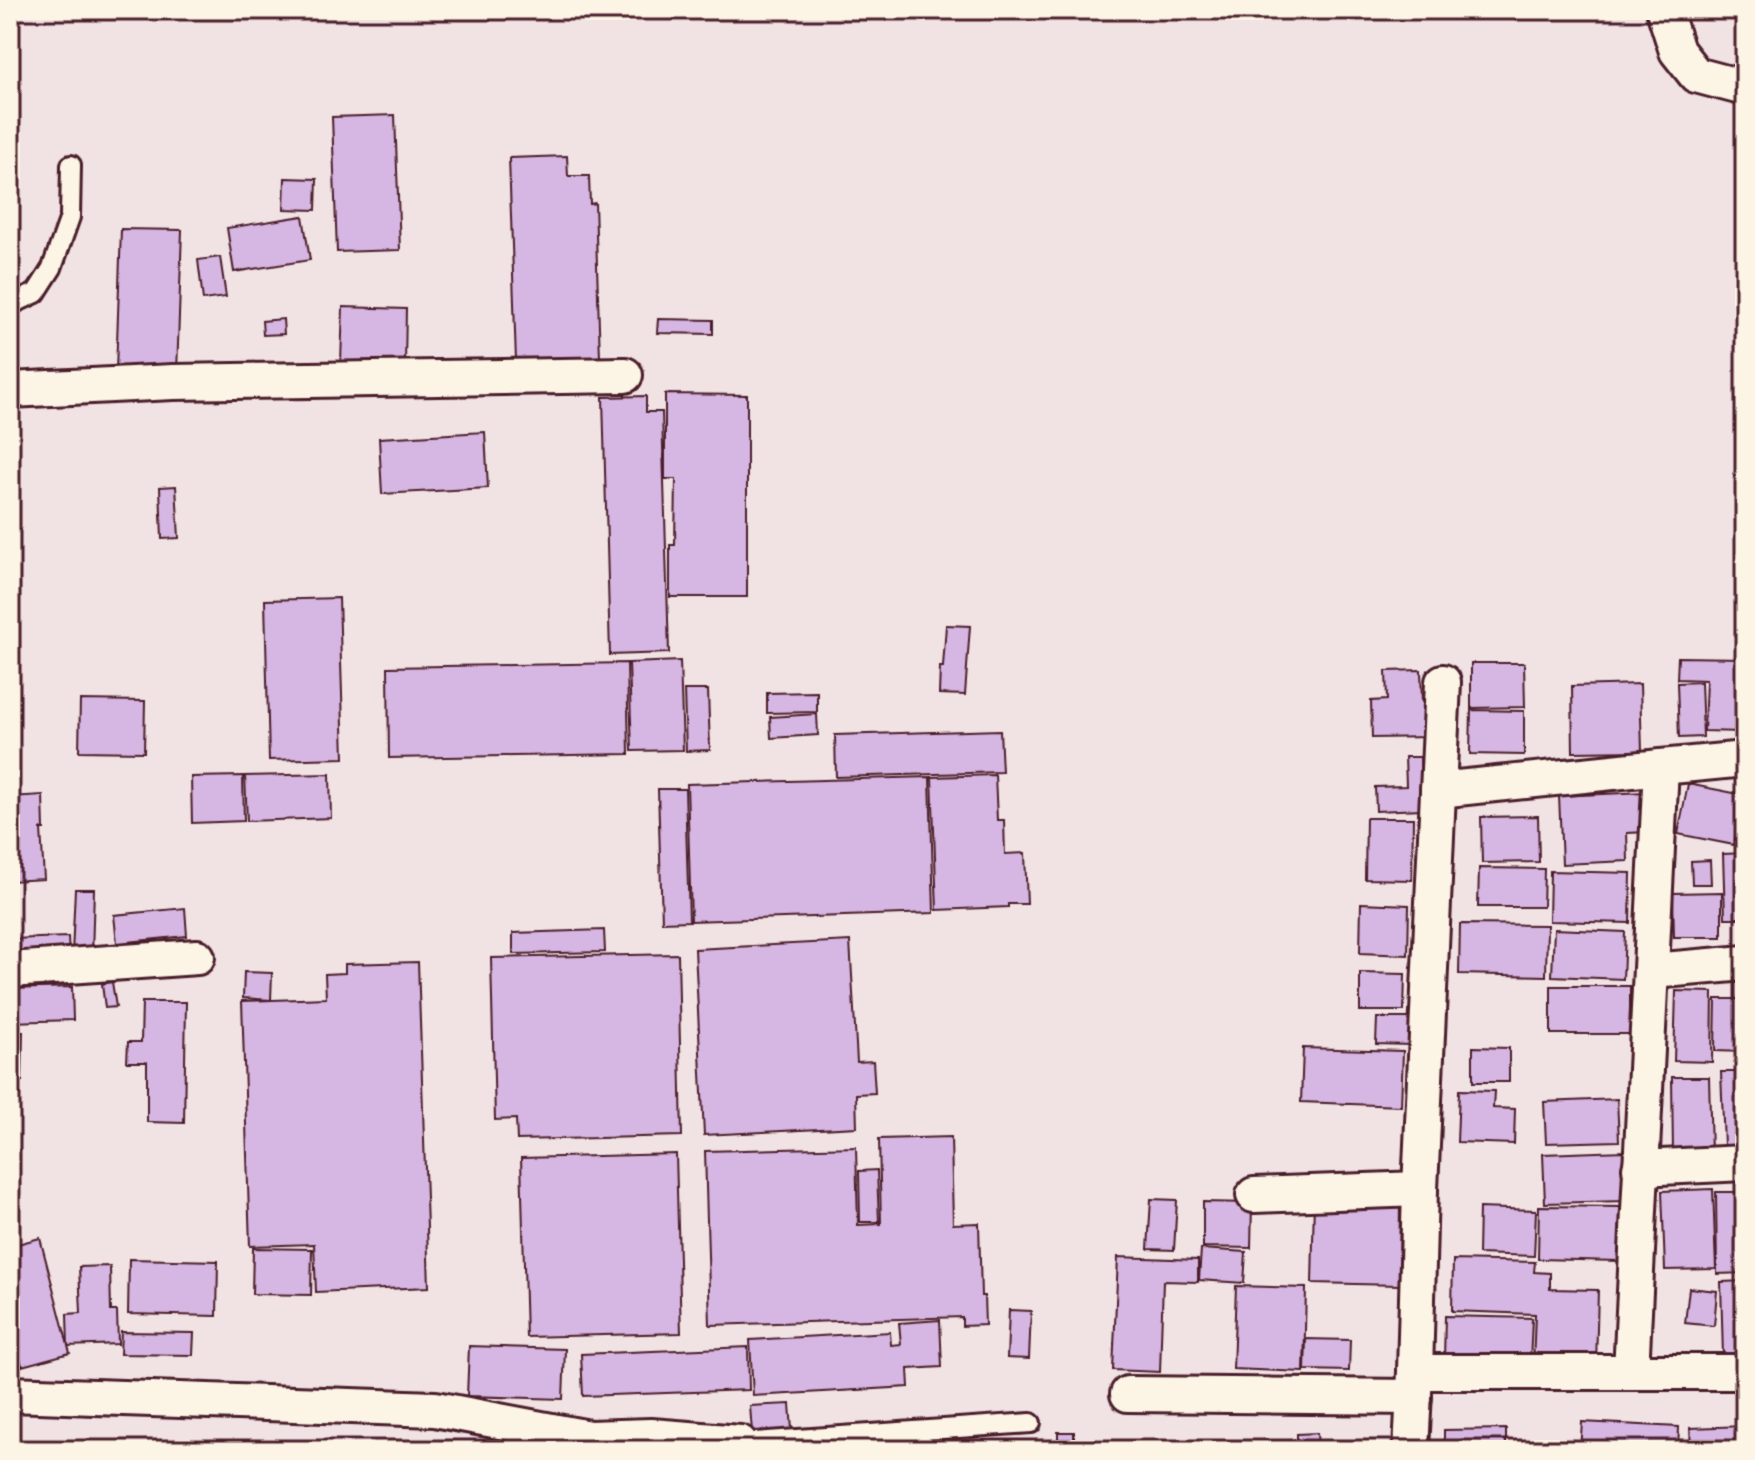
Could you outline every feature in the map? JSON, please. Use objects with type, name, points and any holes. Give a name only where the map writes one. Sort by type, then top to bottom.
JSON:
[{"type":"street","points":[[1664,10],[1677,51],[1696,75],[1745,88]]},
{"type":"street","points":[[10,390],[189,382],[625,375]]},
{"type":"street","points":[[1411,1450],[1443,682]]},
{"type":"street","points":[[1438,790],[1745,759]]},
{"type":"street","points":[[1631,1372],[1661,767]]},
{"type":"street","points":[[10,970],[197,957]]},
{"type":"street","points":[[1652,971],[1745,963]]},
{"type":"street","points":[[1640,1168],[1745,1163]]},
{"type":"street","points":[[1254,1195],[1420,1189]]},
{"type":"street","points":[[1128,1394],[1414,1385],[1631,1372],[1745,1372]]},
{"type":"street","points":[[10,1394],[435,1409],[590,1444],[651,1436],[740,1443]]},
{"type":"lane","points":[[10,305],[36,293],[52,268],[70,217],[71,165]]},
{"type":"lane","points":[[740,1443],[1031,1423]]},
{"type":"building","points":[[1331,10],[1367,10],[1367,18],[1331,19]]},
{"type":"building","points":[[395,115],[400,250],[337,252],[332,117]]},
{"type":"building","points":[[567,156],[568,176],[589,176],[590,204],[595,203],[600,358],[516,361],[509,158]]},
{"type":"building","points":[[285,178],[317,179],[316,210],[284,209]]},
{"type":"building","points":[[303,216],[310,260],[234,272],[227,228]]},
{"type":"building","points":[[121,229],[182,230],[177,373],[116,371]]},
{"type":"building","points":[[220,257],[226,297],[203,300],[198,260]]},
{"type":"building","points":[[343,307],[406,309],[405,365],[341,362]]},
{"type":"building","points":[[283,319],[284,334],[263,335],[262,321]]},
{"type":"building","points":[[658,319],[713,320],[713,334],[657,333]]},
{"type":"building","points":[[665,394],[747,395],[747,597],[670,597],[670,545],[675,545],[676,479],[665,479]]},
{"type":"building","points":[[646,396],[646,412],[662,412],[669,653],[610,655],[603,397]]},
{"type":"building","points":[[485,432],[488,488],[382,494],[379,438]]},
{"type":"building","points":[[176,486],[179,538],[162,539],[160,487]]},
{"type":"building","points":[[339,598],[344,758],[269,760],[265,600]]},
{"type":"building","points":[[946,625],[970,626],[965,695],[939,694]]},
{"type":"building","points":[[1678,657],[1744,658],[1742,732],[1704,731],[1706,680],[1677,679]]},
{"type":"building","points":[[680,661],[683,750],[632,751],[629,663]]},
{"type":"building","points":[[627,663],[629,754],[389,758],[388,667]]},
{"type":"building","points":[[1471,663],[1524,663],[1525,707],[1471,708]]},
{"type":"building","points":[[1421,670],[1422,702],[1430,702],[1431,737],[1372,738],[1371,701],[1387,700],[1386,671]]},
{"type":"building","points":[[1701,682],[1703,737],[1679,738],[1677,683]]},
{"type":"building","points":[[1640,684],[1642,751],[1573,752],[1572,686]]},
{"type":"building","points":[[684,690],[708,690],[710,750],[686,751]]},
{"type":"building","points":[[817,692],[817,712],[767,713],[767,693]]},
{"type":"building","points":[[80,700],[145,701],[144,752],[79,751]]},
{"type":"building","points":[[1471,710],[1524,711],[1524,755],[1470,754]]},
{"type":"building","points":[[817,714],[818,735],[771,738],[770,717]]},
{"type":"building","points":[[1000,730],[1002,772],[836,777],[835,735]]},
{"type":"building","points":[[1405,757],[1420,757],[1422,809],[1376,811],[1375,787],[1406,786]]},
{"type":"building","points":[[330,774],[331,818],[247,821],[245,776]]},
{"type":"building","points":[[995,775],[997,820],[1004,820],[1005,854],[1025,853],[1027,904],[937,910],[932,777]]},
{"type":"building","points":[[243,776],[244,821],[192,823],[191,777]]},
{"type":"building","points":[[930,777],[934,913],[691,921],[687,784]]},
{"type":"building","points":[[1688,784],[1744,795],[1734,845],[1678,834]]},
{"type":"building","points":[[658,789],[685,789],[689,921],[662,922]]},
{"type":"building","points":[[1646,792],[1648,832],[1627,833],[1628,861],[1562,864],[1559,796]]},
{"type":"building","points":[[43,795],[44,829],[41,829],[44,879],[10,881],[10,797]]},
{"type":"building","points":[[1538,816],[1539,862],[1482,863],[1481,817]]},
{"type":"building","points":[[1366,818],[1413,818],[1412,880],[1365,879]]},
{"type":"building","points":[[1745,853],[1745,918],[1725,918],[1723,854]]},
{"type":"building","points":[[1710,860],[1711,884],[1692,884],[1691,861]]},
{"type":"building","points":[[1479,868],[1544,869],[1543,907],[1478,907]]},
{"type":"building","points":[[1550,871],[1631,873],[1630,923],[1549,921]]},
{"type":"building","points":[[75,889],[94,889],[92,955],[72,954]]},
{"type":"building","points":[[1722,892],[1722,937],[1674,937],[1673,893]]},
{"type":"building","points":[[1361,903],[1409,905],[1408,955],[1360,953]]},
{"type":"building","points":[[185,908],[187,936],[117,943],[114,915]]},
{"type":"building","points":[[1460,924],[1547,925],[1546,976],[1459,974]]},
{"type":"building","points":[[1554,929],[1625,932],[1623,979],[1552,976]]},
{"type":"building","points":[[604,930],[605,952],[513,954],[513,933]]},
{"type":"building","points":[[68,937],[69,958],[10,959],[10,939]]},
{"type":"building","points":[[850,941],[857,1062],[873,1061],[875,1093],[856,1094],[857,1127],[704,1135],[695,949]]},
{"type":"building","points":[[678,954],[682,1136],[517,1140],[516,1119],[495,1120],[491,958]]},
{"type":"building","points":[[418,962],[429,1287],[316,1292],[314,1244],[250,1246],[242,1001],[326,998],[325,974],[345,973],[345,964]]},
{"type":"building","points":[[244,972],[272,973],[271,1000],[243,998]]},
{"type":"building","points":[[1360,973],[1405,974],[1404,1011],[1360,1011]]},
{"type":"building","points":[[112,982],[116,1007],[105,1008],[102,984]]},
{"type":"building","points":[[1551,986],[1630,986],[1630,1034],[1551,1034]]},
{"type":"building","points":[[72,987],[73,1020],[10,1022],[10,989]]},
{"type":"building","points":[[1676,991],[1713,992],[1712,1062],[1674,1061]]},
{"type":"building","points":[[1745,998],[1745,1052],[1715,1051],[1716,999]]},
{"type":"building","points":[[142,1002],[186,1002],[184,1123],[147,1122],[147,1062],[127,1062],[128,1042],[141,1042]]},
{"type":"building","points":[[1377,1018],[1411,1018],[1410,1045],[1376,1044]]},
{"type":"building","points":[[10,1032],[23,1032],[22,1081],[10,1080]]},
{"type":"building","points":[[1473,1047],[1509,1048],[1509,1082],[1473,1082]]},
{"type":"building","points":[[1303,1048],[1403,1051],[1401,1106],[1301,1102]]},
{"type":"building","points":[[1721,1072],[1745,1072],[1745,1145],[1724,1146]]},
{"type":"building","points":[[1672,1077],[1709,1077],[1711,1153],[1673,1153]]},
{"type":"building","points":[[1459,1090],[1494,1091],[1493,1108],[1515,1109],[1514,1144],[1457,1142]]},
{"type":"building","points":[[1617,1099],[1619,1141],[1546,1143],[1544,1102]]},
{"type":"building","points":[[951,1137],[953,1224],[979,1223],[985,1325],[962,1326],[962,1317],[710,1325],[705,1151],[856,1147],[858,1225],[881,1224],[879,1139]]},
{"type":"building","points":[[1624,1151],[1625,1201],[1545,1203],[1543,1154]]},
{"type":"building","points":[[676,1154],[681,1333],[526,1337],[521,1158]]},
{"type":"building","points":[[877,1170],[879,1222],[860,1222],[859,1171]]},
{"type":"building","points":[[1713,1189],[1716,1269],[1665,1270],[1662,1191]]},
{"type":"building","points":[[1716,1192],[1745,1192],[1745,1273],[1717,1274]]},
{"type":"building","points":[[1151,1199],[1177,1200],[1174,1250],[1148,1249]]},
{"type":"building","points":[[1314,1201],[1400,1203],[1399,1285],[1312,1283]]},
{"type":"building","points":[[1203,1202],[1252,1203],[1251,1248],[1203,1247]]},
{"type":"building","points":[[1539,1206],[1620,1207],[1619,1261],[1538,1259]]},
{"type":"building","points":[[1479,1208],[1536,1210],[1534,1256],[1478,1254]]},
{"type":"building","points":[[40,1238],[70,1353],[22,1366],[10,1321],[10,1246]]},
{"type":"building","points":[[253,1248],[312,1249],[311,1295],[252,1294]]},
{"type":"building","points":[[1201,1249],[1246,1252],[1244,1283],[1199,1280]]},
{"type":"building","points":[[1118,1257],[1198,1260],[1198,1282],[1163,1281],[1160,1372],[1113,1370]]},
{"type":"building","points":[[129,1259],[218,1261],[217,1316],[128,1314]]},
{"type":"building","points":[[1453,1260],[1535,1262],[1534,1272],[1550,1273],[1550,1289],[1598,1290],[1596,1366],[1533,1365],[1535,1314],[1452,1311]]},
{"type":"building","points":[[110,1266],[111,1311],[117,1311],[118,1344],[68,1346],[67,1314],[81,1313],[79,1267]]},
{"type":"building","points":[[1745,1281],[1745,1356],[1723,1357],[1721,1282]]},
{"type":"building","points":[[1236,1286],[1306,1288],[1304,1372],[1233,1369]]},
{"type":"building","points":[[1689,1288],[1717,1291],[1714,1326],[1685,1323]]},
{"type":"building","points":[[1009,1310],[1031,1311],[1029,1359],[1007,1358]]},
{"type":"building","points":[[1445,1316],[1532,1318],[1530,1363],[1444,1360]]},
{"type":"building","points":[[940,1320],[942,1367],[908,1369],[909,1387],[753,1396],[750,1340],[890,1332],[891,1345],[901,1344],[899,1323]]},
{"type":"building","points":[[121,1332],[194,1333],[193,1355],[120,1354]]},
{"type":"building","points":[[1306,1339],[1350,1340],[1349,1371],[1305,1370]]},
{"type":"building","points":[[469,1346],[565,1349],[563,1399],[467,1396]]},
{"type":"building","points":[[748,1347],[749,1390],[583,1396],[581,1354]]},
{"type":"building","points":[[790,1404],[792,1430],[752,1432],[750,1406]]},
{"type":"building","points":[[1582,1422],[1679,1427],[1678,1450],[1580,1450]]},
{"type":"building","points":[[1745,1426],[1745,1450],[1691,1450],[1690,1428]]},
{"type":"building","points":[[1506,1429],[1506,1450],[1444,1450],[1444,1430]]},
{"type":"building","points":[[1058,1432],[1074,1432],[1074,1450],[1058,1450]]},
{"type":"building","points":[[1317,1433],[1318,1450],[1297,1450],[1297,1434]]}]
